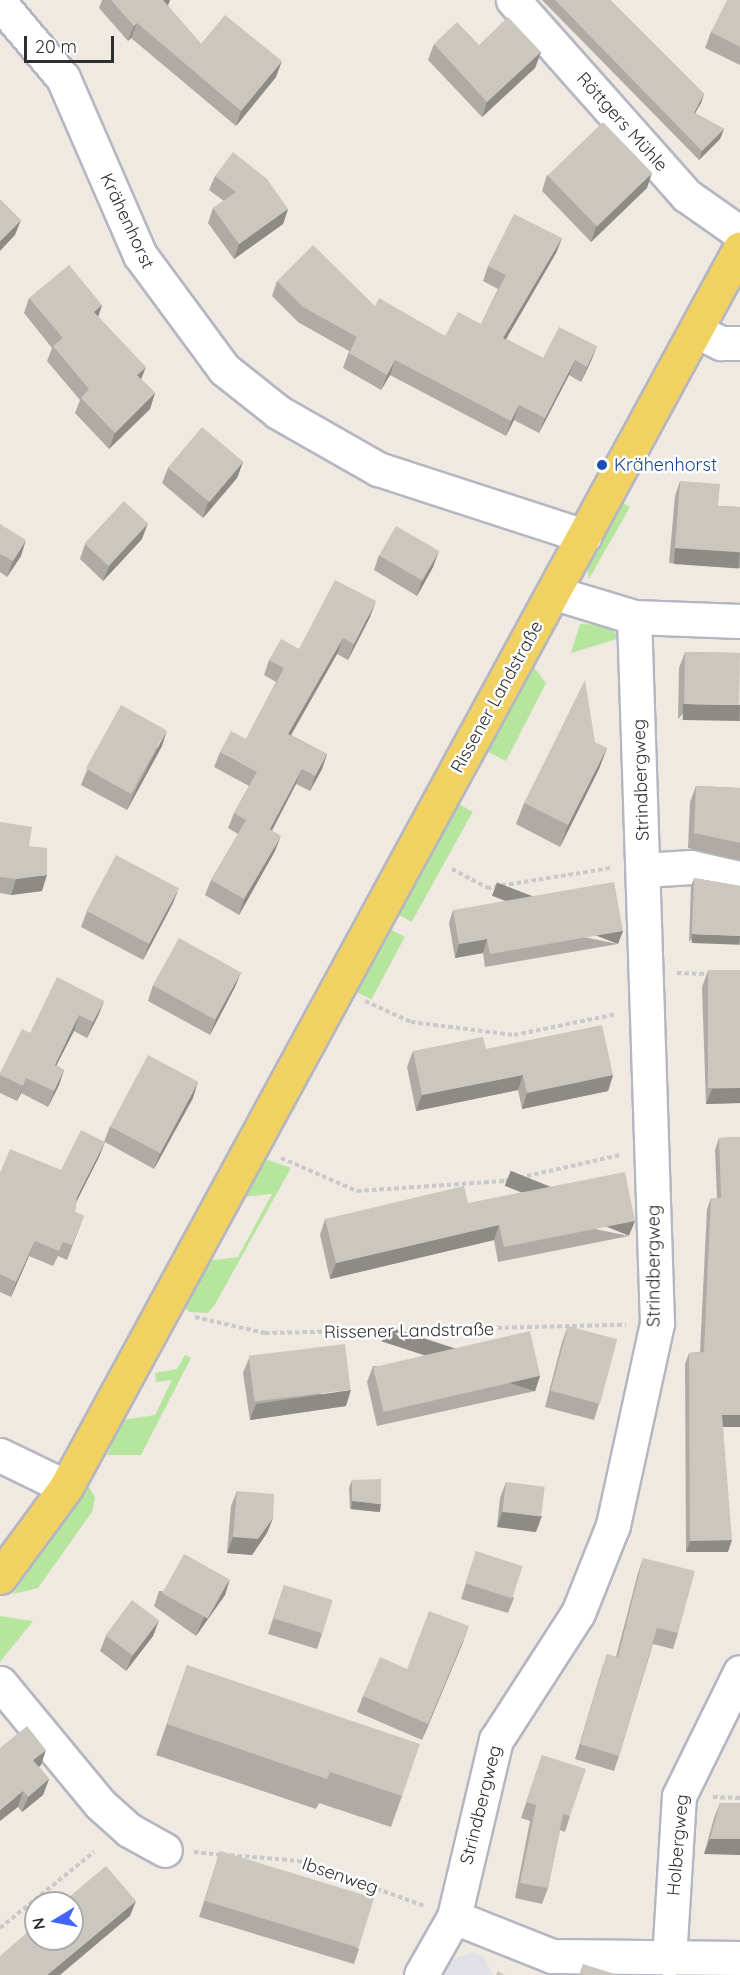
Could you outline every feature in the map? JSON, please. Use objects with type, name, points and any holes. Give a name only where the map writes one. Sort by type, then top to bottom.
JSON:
[{"type":"main road","name":"Rissener Landstraße","points":[[0,1577],[66,1487],[697,332],[740,248]]},
{"type":"street","name":"Röttgers Mühle","points":[[513,0],[686,195],[740,233]]},
{"type":"street","name":"Krähenhorst","points":[[0,3],[63,78],[140,255],[224,369],[278,412],[378,469],[584,536]]},
{"type":"street","points":[[697,332],[721,343],[740,343]]},
{"type":"street","points":[[555,593],[634,617],[740,621]]},
{"type":"street","name":"Strindbergweg","points":[[421,1975],[454,1917],[496,1740],[578,1613],[613,1525],[657,1324],[644,867],[634,617]]},
{"type":"street","points":[[644,867],[691,867],[740,878]]},
{"type":"street","points":[[0,1455],[66,1487]]},
{"type":"street","name":"Holbergweg","points":[[669,1959],[679,1796],[740,1672]]},
{"type":"street","points":[[0,1683],[100,1804],[129,1830],[165,1850]]},
{"type":"street","points":[[454,1917],[552,1956],[740,1958]]},
{"type":"path","points":[[452,870],[487,888],[644,867]]},
{"type":"path","points":[[646,972],[717,974]]},
{"type":"path","points":[[339,988],[411,1022],[514,1035],[647,1008]]},
{"type":"path","points":[[252,1145],[357,1191],[505,1181],[653,1148]]},
{"type":"path","name":"Rissener Landstraße","points":[[163,1310],[265,1333],[657,1324]]},
{"type":"path","name":"Ibsenweg","points":[[165,1850],[300,1861],[454,1917]]},
{"type":"path","points":[[0,1928],[94,1852]]},
{"type":"shaded area","points":[[473,1952],[484,1956],[493,1975],[439,1975],[447,1961]]},
{"type":"green space","points":[[620,501],[630,507],[589,579],[586,563]]},
{"type":"green space","points":[[580,624],[608,625],[620,638],[571,653]]},
{"type":"green space","points":[[532,665],[546,683],[506,761],[486,751]]},
{"type":"green space","points":[[457,803],[473,812],[412,922],[396,913]]},
{"type":"green space","points":[[388,928],[405,937],[371,1000],[355,991]]},
{"type":"green space","points":[[265,1159],[291,1168],[214,1306],[208,1313],[189,1312],[183,1305],[207,1261],[238,1257],[272,1194],[242,1197]]},
{"type":"green space","points":[[185,1355],[191,1358],[141,1455],[107,1455],[123,1420],[155,1415],[172,1380],[156,1382],[155,1373],[177,1369]]},
{"type":"green space","points":[[88,1485],[95,1498],[92,1512],[38,1588],[13,1594]]},
{"type":"green space","points":[[0,1616],[33,1621],[0,1662]]},
{"type":"building","points":[[111,0],[163,0],[201,44],[225,15],[282,61],[241,111],[137,23],[134,26]]},
{"type":"building","points":[[555,0],[610,0],[704,94],[694,113],[724,129],[702,151]]},
{"type":"building","points":[[727,0],[740,0],[740,47],[711,32]]},
{"type":"building","points":[[508,17],[541,52],[487,102],[434,44],[457,22],[479,45]]},
{"type":"building","points":[[603,122],[652,173],[597,227],[548,175]]},
{"type":"building","points":[[233,152],[267,179],[288,209],[239,244],[213,208],[236,192],[215,176]]},
{"type":"building","points":[[0,199],[21,220],[0,241]]},
{"type":"building","points":[[514,214],[562,238],[503,338],[543,358],[559,327],[597,346],[587,367],[575,360],[545,418],[519,405],[511,421],[395,360],[387,375],[349,353],[357,337],[303,307],[277,281],[313,245],[375,306],[379,298],[445,336],[458,312],[481,324],[506,275],[488,266]]},
{"type":"building","points":[[69,265],[102,305],[94,312],[146,367],[137,375],[155,393],[115,433],[81,398],[89,389],[53,346],[63,338],[29,298]]},
{"type":"building","points":[[202,427],[243,462],[209,502],[168,468]]},
{"type":"building","points":[[680,481],[720,484],[718,506],[740,507],[740,552],[675,548]]},
{"type":"building","points":[[124,501],[148,524],[109,566],[84,543]]},
{"type":"building","points":[[0,524],[26,540],[13,561],[0,554]]},
{"type":"building","points":[[396,526],[439,551],[422,580],[379,555]]},
{"type":"building","points":[[335,580],[376,601],[354,644],[343,638],[288,734],[327,754],[315,776],[302,769],[270,829],[281,836],[244,899],[211,880],[246,820],[234,813],[257,772],[220,752],[231,731],[246,739],[284,668],[269,660],[281,639],[299,649]]},
{"type":"building","points":[[685,652],[740,653],[739,705],[684,704]]},
{"type":"building","points":[[585,680],[595,742],[607,748],[568,825],[524,803]]},
{"type":"building","points":[[121,705],[166,730],[131,794],[86,769]]},
{"type":"building","points":[[696,786],[740,788],[740,843],[694,833]]},
{"type":"building","points":[[0,822],[32,827],[29,846],[47,848],[47,875],[16,879],[0,877]]},
{"type":"building","points":[[116,855],[179,888],[149,944],[86,911]]},
{"type":"building","points":[[694,878],[740,886],[740,936],[692,934]]},
{"type":"building","points":[[614,882],[623,931],[490,954],[487,939],[459,944],[453,910]]},
{"type":"building","points":[[179,938],[241,972],[215,1020],[153,985]]},
{"type":"building","points":[[708,970],[740,970],[740,1088],[708,1088]]},
{"type":"building","points":[[57,977],[104,1001],[93,1022],[79,1015],[55,1065],[64,1070],[54,1091],[26,1078],[23,1086],[0,1073],[22,1029],[30,1033]]},
{"type":"building","points":[[602,1025],[613,1075],[527,1093],[523,1075],[422,1095],[413,1051],[483,1037],[486,1049]]},
{"type":"building","points":[[148,1055],[198,1082],[160,1153],[110,1127]]},
{"type":"building","points":[[81,1130],[105,1142],[77,1197],[75,1212],[84,1216],[72,1245],[63,1242],[59,1251],[35,1241],[16,1282],[0,1274],[0,1173],[10,1149],[61,1170]]},
{"type":"building","points":[[740,1137],[740,1415],[722,1415],[732,1540],[690,1541],[689,1353],[704,1352],[711,1198],[721,1198],[719,1138]]},
{"type":"building","points":[[625,1172],[635,1221],[504,1247],[499,1225],[336,1263],[325,1219],[464,1186],[468,1203]]},
{"type":"building","points":[[568,1326],[617,1339],[600,1404],[551,1391]]},
{"type":"building","points":[[530,1331],[540,1376],[383,1412],[373,1367]]},
{"type":"building","points":[[345,1344],[351,1390],[254,1401],[249,1356]]},
{"type":"building","points":[[381,1479],[381,1504],[352,1501],[352,1480]]},
{"type":"building","points":[[506,1482],[545,1487],[541,1517],[502,1512]]},
{"type":"building","points":[[237,1491],[274,1494],[273,1518],[258,1539],[233,1537]]},
{"type":"building","points":[[476,1551],[523,1566],[512,1598],[465,1583]]},
{"type":"building","points":[[184,1554],[229,1579],[208,1619],[162,1593]]},
{"type":"building","points":[[643,1558],[695,1571],[678,1633],[657,1628],[619,1756],[580,1744],[607,1654],[618,1657]]},
{"type":"building","points":[[284,1585],[333,1600],[323,1633],[274,1618]]},
{"type":"building","points":[[132,1600],[159,1620],[133,1656],[106,1635]]},
{"type":"building","points":[[429,1611],[469,1626],[428,1724],[363,1696],[380,1657],[407,1669]]},
{"type":"building","points":[[187,1665],[420,1744],[402,1796],[330,1772],[327,1779],[167,1724]]},
{"type":"building","points":[[27,1726],[46,1750],[33,1760],[49,1779],[28,1797],[23,1791],[0,1810],[0,1748]]},
{"type":"building","points":[[542,1755],[586,1769],[570,1816],[563,1814],[548,1888],[520,1883],[536,1805],[526,1802]]},
{"type":"building","points":[[720,1803],[740,1803],[740,1839],[710,1839]]},
{"type":"building","points":[[220,1851],[374,1898],[359,1948],[205,1901]]},
{"type":"building","points":[[106,1866],[136,1901],[84,1944],[84,1891],[76,1891]]},
{"type":"building","points":[[24,1935],[24,1951],[76,1951],[47,1975],[0,1975],[0,1956]]},
{"type":"building","points":[[583,1964],[618,1975],[579,1975]]},
{"type":"place","name":"Krähenhorst","points":[[602,465]]}]
